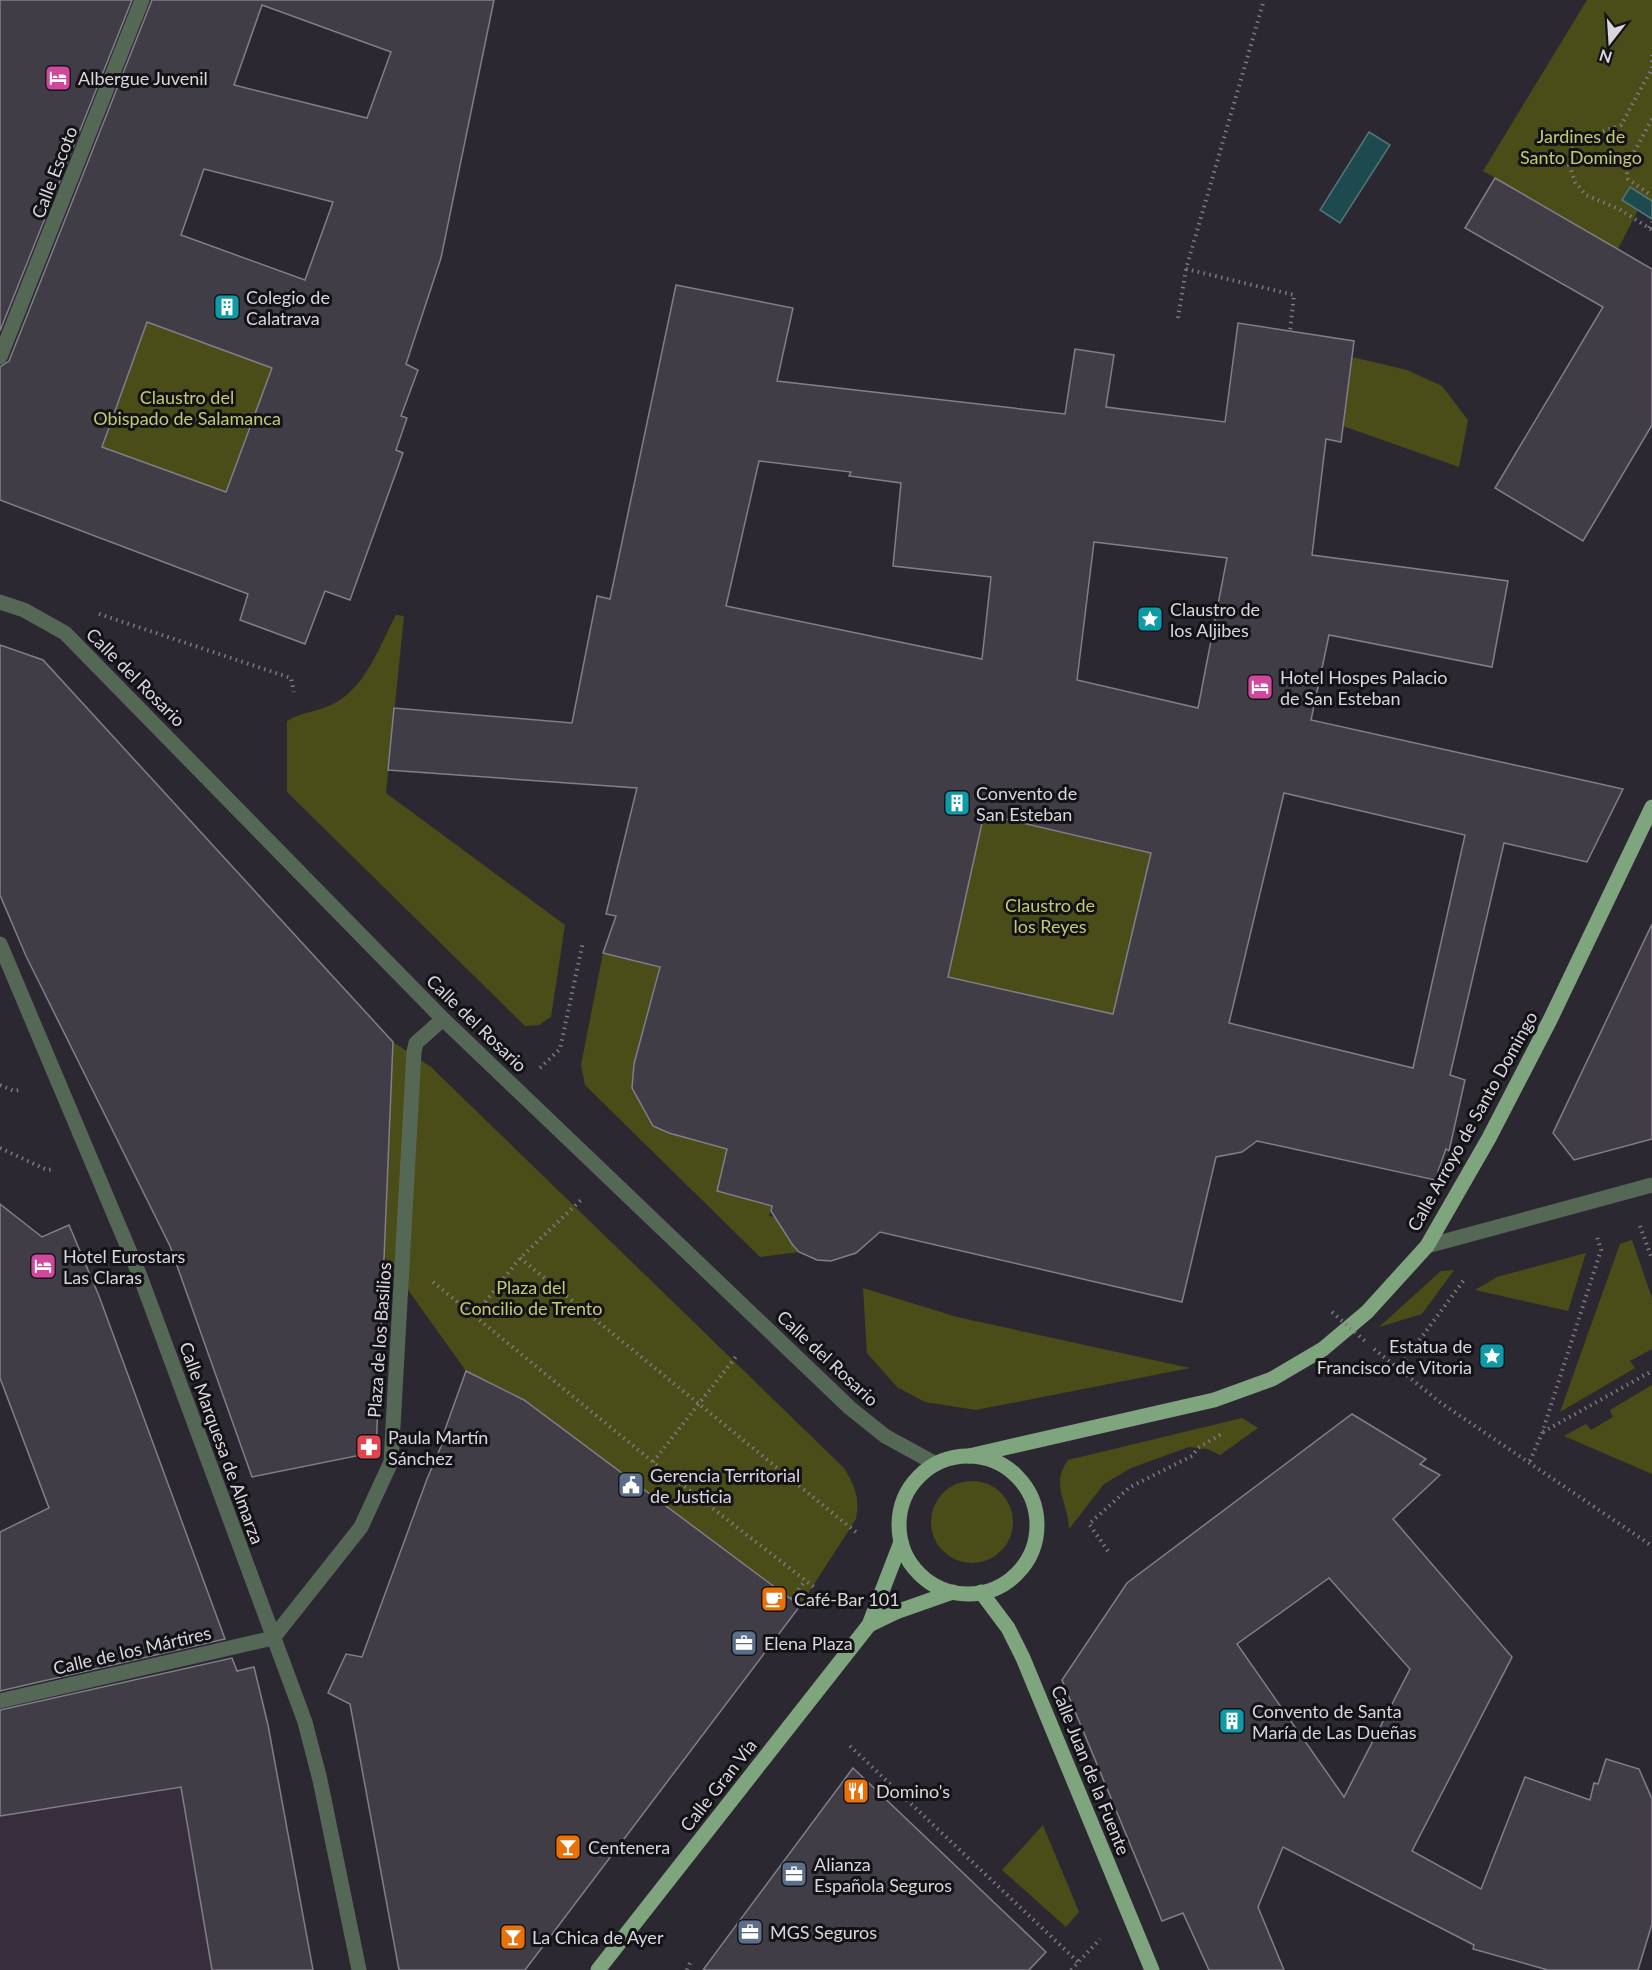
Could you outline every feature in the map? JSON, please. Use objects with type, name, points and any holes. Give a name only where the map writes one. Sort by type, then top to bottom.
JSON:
[{"type":"main road","name":"Calle Arroyo de Santo Domingo","points":[[969,1456],[1214,1400],[1272,1379],[1323,1349],[1367,1312],[1427,1246],[1489,1138],[1652,807]]},
{"type":"main road","points":[[969,1456],[998,1462],[1010,1470],[1029,1491],[1037,1519],[1034,1548],[1019,1572],[995,1589],[981,1592],[952,1592],[930,1582],[912,1565],[902,1542],[900,1512],[905,1497],[924,1472],[936,1464],[969,1456]]},
{"type":"main road","name":"Calle Gran Vía","points":[[598,1970],[869,1625],[902,1542]]},
{"type":"main road","name":"Calle Gran Vía","points":[[869,1625],[913,1605],[952,1592]]},
{"type":"main road","name":"Calle Juan de la Fuente","points":[[981,1592],[1008,1628],[1023,1658],[1152,1970]]},
{"type":"street","name":"Calle Escoto","points":[[0,357],[142,0]]},
{"type":"street","name":"Calle del Rosario","points":[[0,602],[24,610],[72,640],[443,1019],[850,1408],[885,1436],[936,1464]]},
{"type":"street","name":"Calle Marquesa de Almarza","points":[[0,944],[140,1276],[305,1722],[320,1780],[359,1970]]},
{"type":"street","name":"Plaza de los Basilios","points":[[273,1638],[361,1527],[391,1462],[414,1052],[416,1043],[443,1019]]},
{"type":"street","points":[[1427,1246],[1652,1185]]},
{"type":"street","name":"Calle de los Mártires","points":[[0,1701],[273,1638]]},
{"type":"path","points":[[1178,318],[1186,269],[1264,0]]},
{"type":"path","points":[[1652,55],[1651,73],[1621,125],[1584,138],[1572,149],[1569,165],[1575,182],[1586,195],[1619,209],[1650,229],[1652,222]]},
{"type":"path","points":[[1652,119],[1626,167],[1628,178],[1652,196]]},
{"type":"path","points":[[1186,269],[1294,295],[1290,331]]},
{"type":"path","points":[[99,614],[291,678],[294,692]]},
{"type":"path","points":[[517,1089],[560,1049],[584,942]]},
{"type":"path","points":[[0,1085],[14,1091],[19,1090]]},
{"type":"path","points":[[0,1148],[47,1170],[53,1169]]},
{"type":"path","points":[[474,1316],[520,1258],[581,1200]]},
{"type":"path","points":[[1640,1226],[1652,1259]]},
{"type":"path","points":[[1530,1461],[1542,1433],[1602,1250],[1597,1237]]},
{"type":"path","points":[[404,1258],[653,1462],[814,1587]]},
{"type":"path","points":[[520,1258],[856,1533]]},
{"type":"path","points":[[1398,1369],[1464,1281]]},
{"type":"path","points":[[1332,1312],[1366,1342]]},
{"type":"path","points":[[653,1462],[738,1354]]},
{"type":"path","points":[[1380,1354],[1441,1403],[1530,1461],[1652,1546]]},
{"type":"path","points":[[1542,1433],[1652,1371]]},
{"type":"path","points":[[1108,1551],[1089,1524],[1130,1486],[1192,1456],[1198,1448]]},
{"type":"path","points":[[791,1599],[806,1580]]},
{"type":"path","points":[[850,1746],[1078,1962]]},
{"type":"path","points":[[1071,1970],[1100,1939]]},
{"type":"path","points":[[687,1970],[690,1963]]},
{"type":"shaded area","points":[[254,1667],[268,1725],[313,1970],[0,1970],[0,1719]]},
{"type":"green space","name":"Jardines de Santo Domingo","points":[[1587,0],[1652,0],[1652,220],[1638,210],[1618,249],[1483,171]]},
{"type":"green space","name":"Claustro del Obispado de Salamanca","points":[[147,322],[272,368],[226,492],[102,447]]},
{"type":"green space","points":[[1352,357],[1407,370],[1442,386],[1468,420],[1459,467],[1343,426]]},
{"type":"green space","points":[[396,615],[404,616],[386,793],[565,925],[551,1017],[539,1025],[525,1026],[287,792],[287,721],[331,705],[354,689],[370,666]]},
{"type":"green space","name":"Claustro de los Reyes","points":[[984,814],[1151,853],[1113,1014],[948,977]]},
{"type":"green space","points":[[603,953],[659,967],[634,1064],[632,1088],[727,1149],[717,1191],[772,1206],[769,1216],[779,1218],[787,1238],[799,1252],[760,1257],[585,1085],[581,1065]]},
{"type":"green space","name":"Plaza del Concilio de Trento","points":[[393,1042],[431,1067],[844,1468],[856,1492],[856,1519],[800,1606],[525,1400],[466,1371],[383,1255]]},
{"type":"green space","points":[[1632,1240],[1652,1298],[1652,1349],[1630,1361],[1635,1368],[1560,1412],[1620,1244]]},
{"type":"green space","points":[[1586,1253],[1568,1311],[1475,1290],[1497,1277]]},
{"type":"green space","points":[[1454,1270],[1422,1314],[1379,1327],[1441,1271]]},
{"type":"green space","points":[[863,1288],[957,1317],[1190,1368],[976,1410],[925,1402],[897,1387],[867,1353]]},
{"type":"green space","points":[[1652,1385],[1652,1474],[1564,1436],[1586,1424],[1591,1430],[1613,1417],[1610,1410]]},
{"type":"green space","points":[[1242,1418],[1258,1428],[1220,1455],[1207,1449],[1189,1447],[1131,1468],[1104,1484],[1069,1529],[1060,1486],[1060,1478],[1068,1460]]},
{"type":"green space","points":[[972,1481],[988,1484],[1001,1493],[1010,1506],[1013,1522],[1010,1538],[1001,1551],[988,1560],[972,1563],[956,1560],[943,1551],[934,1538],[931,1522],[934,1506],[943,1493],[956,1484]]},
{"type":"green space","points":[[1043,1825],[1079,1912],[1066,1927],[1002,1870]]},
{"type":"water","points":[[1369,132],[1390,145],[1340,223],[1320,210]]},
{"type":"water","points":[[1630,187],[1652,201],[1652,219],[1622,200]]},
{"type":"building","points":[[0,0],[132,0],[0,331]]},
{"type":"building","name":"Colegio de Calatrava","points":[[152,0],[494,0],[441,258],[406,364],[418,370],[401,416],[407,418],[396,450],[403,453],[350,600],[325,591],[305,644],[240,620],[248,594],[0,500],[0,367],[9,361]],"holes":[[[262,5],[391,52],[367,118],[234,85]],[[204,169],[333,202],[305,280],[181,235]],[[147,322],[272,368],[226,492],[102,447]]]},
{"type":"building","points":[[1495,178],[1652,269],[1652,425],[1583,541],[1495,488],[1603,307],[1465,228]]},
{"type":"building","name":"Convento de San Esteban","points":[[676,285],[793,308],[777,381],[1065,414],[1075,349],[1114,355],[1106,407],[1225,422],[1238,323],[1354,341],[1341,442],[1326,439],[1312,555],[1508,581],[1492,667],[1329,635],[1311,720],[1623,789],[1587,862],[1504,843],[1450,1075],[1465,1080],[1449,1151],[1446,1149],[1435,1180],[1257,1141],[1242,1152],[1216,1157],[1182,1302],[880,1232],[856,1253],[831,1261],[817,1260],[799,1252],[792,1244],[771,1211],[772,1206],[717,1191],[727,1149],[669,1133],[653,1126],[632,1088],[634,1064],[660,967],[603,953],[616,916],[606,914],[637,788],[388,770],[394,708],[572,723],[597,596],[610,599]],"holes":[[[759,461],[851,472],[849,476],[901,483],[893,566],[991,577],[982,659],[726,606]],[[1094,542],[1227,558],[1198,708],[1077,680]],[[1284,793],[1465,835],[1413,1068],[1229,1023]],[[984,814],[1151,853],[1113,1014],[948,977]]]},
{"type":"building","points":[[0,645],[43,660],[393,1042],[376,1452],[252,1477],[170,1246],[26,956],[0,895]]},
{"type":"building","points":[[1652,924],[1652,1139],[1574,1160],[1553,1133]]},
{"type":"building","points":[[0,1204],[42,1237],[69,1225],[99,1296],[225,1639],[0,1691],[0,1532],[49,1508],[0,1378]]},
{"type":"building","points":[[466,1371],[524,1400],[800,1606],[525,1970],[399,1970],[350,1704],[328,1693],[346,1654],[362,1657],[427,1479],[445,1437],[442,1438]]},
{"type":"building","name":"Convento de Santa María de Las Dueñas","points":[[1352,1414],[1426,1459],[1420,1464],[1440,1475],[1393,1519],[1512,1657],[1412,1851],[1481,1889],[1525,1777],[1590,1800],[1594,1783],[1598,1784],[1606,1759],[1639,1769],[1652,1799],[1652,1924],[1638,1970],[1548,1970],[1473,1949],[1474,1945],[1283,1847],[1258,1907],[1284,1970],[1209,1970],[1183,1913],[1162,1921],[1062,1680],[1127,1583]],"holes":[[[1329,1578],[1410,1669],[1344,1797],[1237,1644]]]},
{"type":"building","points":[[232,1658],[237,1671],[254,1667],[268,1725],[313,1970],[212,1970],[181,1787],[0,1816],[0,1710]]},
{"type":"building","points":[[853,1768],[1046,1952],[1029,1970],[703,1970]]},
{"type":"place","name":"Albergue Juvenil","points":[[58,78]]},
{"type":"place","name":"Colegio de Calatrava","points":[[227,307]]},
{"type":"place","name":"Claustro de los Aljibes","points":[[1150,619]]},
{"type":"place","name":"Hotel Hospes Palacio de San Esteban","points":[[1260,687]]},
{"type":"place","name":"Convento de San Esteban","points":[[957,803]]},
{"type":"place","name":"Hotel Eurostars Las Claras","points":[[43,1266]]},
{"type":"place","name":"Estatua de Francisco de Vitoria","points":[[1492,1356]]},
{"type":"place","name":"Paula Martín Sánchez","points":[[369,1447]]},
{"type":"place","name":"Gerencia Territorial de Justicia","points":[[631,1485]]},
{"type":"place","name":"Café-Bar 101","points":[[774,1599]]},
{"type":"place","name":"Elena Plaza","points":[[744,1643]]},
{"type":"place","name":"Convento de Santa María de Las Dueñas","points":[[1232,1721]]},
{"type":"place","name":"Domino's","points":[[856,1791]]},
{"type":"place","name":"Centenera","points":[[568,1847]]},
{"type":"place","name":"Alianza Española Seguros","points":[[794,1874]]},
{"type":"place","name":"MGS Seguros","points":[[750,1932]]},
{"type":"place","name":"La Chica de Ayer","points":[[513,1937]]}]
